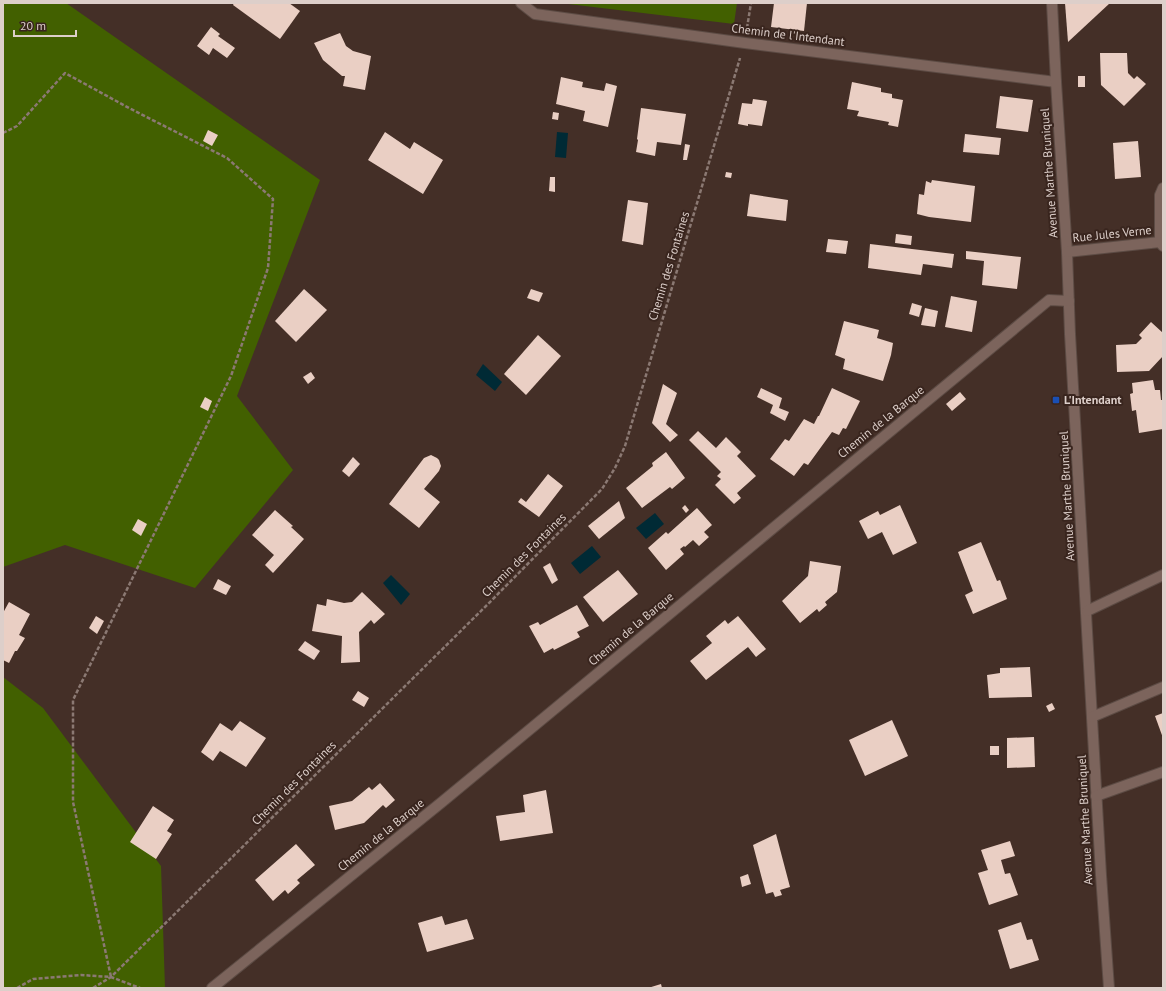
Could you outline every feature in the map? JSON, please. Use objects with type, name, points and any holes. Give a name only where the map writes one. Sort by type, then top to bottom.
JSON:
[{"type":"street","name":"Chemin de l'Intendant","points":[[521,3],[535,14],[745,43],[1056,82]]},
{"type":"street","name":"Avenue Marthe Bruniquel","points":[[1052,3],[1096,796],[1109,988]]},
{"type":"street","name":"Rue Jules Verne","points":[[1067,252],[1162,244],[1160,195],[1163,188]]},
{"type":"street","name":"Chemin de la Barque","points":[[212,988],[442,802],[1049,300],[1069,301]]},
{"type":"street","points":[[1086,611],[1163,576]]},
{"type":"street","points":[[1092,717],[1163,687]]},
{"type":"street","points":[[1096,796],[1163,772]]},
{"type":"path","name":"Chemin des Fontaines","points":[[94,988],[111,977],[488,604],[602,489],[615,468],[625,446],[745,43],[752,3]]},
{"type":"path","points":[[3,133],[16,126],[65,73],[129,108],[227,158],[273,199],[268,268],[231,376],[73,700],[74,802],[111,977]]},
{"type":"path","points":[[17,988],[33,979],[81,974],[111,977],[140,988]]},
{"type":"green space","points":[[3,3],[66,3],[320,180],[237,396],[293,470],[195,588],[65,545],[3,567]]},
{"type":"green space","points":[[560,3],[737,3],[734,24]]},
{"type":"green space","points":[[3,677],[43,708],[161,866],[165,988],[3,988]]},
{"type":"water","points":[[557,132],[568,133],[566,158],[555,157]]},
{"type":"water","points":[[483,364],[502,382],[495,391],[476,375]]},
{"type":"water","points":[[655,513],[664,524],[646,539],[636,528]]},
{"type":"water","points":[[592,546],[601,557],[580,574],[571,563]]},
{"type":"water","points":[[391,575],[410,594],[401,605],[383,583]]},
{"type":"building","points":[[234,3],[289,3],[300,11],[280,39],[233,5]]},
{"type":"building","points":[[774,3],[807,3],[804,31],[771,27]]},
{"type":"building","points":[[1065,3],[1110,3],[1068,42]]},
{"type":"building","points":[[211,27],[220,34],[218,36],[235,48],[227,58],[213,48],[209,55],[197,46]]},
{"type":"building","points":[[340,33],[346,46],[353,51],[371,56],[365,90],[343,86],[345,76],[342,76],[323,60],[314,43]]},
{"type":"building","points":[[1100,53],[1127,53],[1128,73],[1134,79],[1137,76],[1146,84],[1124,106],[1101,85]]},
{"type":"building","points":[[1078,76],[1085,76],[1085,87],[1078,87]]},
{"type":"building","points":[[561,77],[583,82],[582,87],[604,91],[606,83],[617,86],[608,127],[583,121],[585,111],[556,104]]},
{"type":"building","points":[[852,82],[881,88],[881,92],[892,94],[892,98],[903,100],[898,127],[888,125],[889,122],[857,116],[859,111],[847,109]]},
{"type":"building","points":[[1000,96],[1033,100],[1028,132],[996,128]]},
{"type":"building","points":[[753,99],[767,101],[762,126],[738,124],[742,103],[752,104]]},
{"type":"building","points":[[641,108],[686,114],[681,145],[657,142],[655,156],[636,152]]},
{"type":"building","points":[[553,112],[559,113],[558,120],[552,119]]},
{"type":"building","points":[[208,130],[218,135],[212,146],[203,141]]},
{"type":"building","points":[[385,132],[410,149],[414,142],[443,160],[423,194],[368,160]]},
{"type":"building","points":[[965,134],[1001,138],[999,155],[963,152]]},
{"type":"building","points":[[1138,141],[1141,177],[1115,179],[1113,143]]},
{"type":"building","points":[[685,144],[690,145],[687,160],[683,160]]},
{"type":"building","points":[[726,172],[732,173],[731,178],[725,177]]},
{"type":"building","points":[[550,177],[555,177],[555,192],[549,191]]},
{"type":"building","points":[[932,180],[975,186],[971,222],[929,217],[917,214],[919,194],[924,195],[926,181],[931,183]]},
{"type":"building","points":[[750,194],[788,200],[786,221],[747,216]]},
{"type":"building","points":[[628,200],[648,203],[643,245],[622,241]]},
{"type":"building","points":[[896,234],[912,236],[911,245],[895,243]]},
{"type":"building","points":[[828,239],[848,241],[846,254],[826,252]]},
{"type":"building","points":[[870,244],[954,254],[952,268],[923,264],[921,275],[868,268]]},
{"type":"building","points":[[966,251],[1021,257],[1017,289],[982,285],[984,261],[966,259]]},
{"type":"building","points":[[304,289],[327,310],[296,342],[275,321]]},
{"type":"building","points":[[531,289],[543,293],[539,302],[527,298]]},
{"type":"building","points":[[951,296],[977,301],[972,332],[945,327]]},
{"type":"building","points":[[912,303],[922,306],[919,317],[909,314]]},
{"type":"building","points":[[925,308],[938,311],[935,327],[921,325]]},
{"type":"building","points":[[844,321],[879,330],[877,338],[893,343],[883,381],[843,369],[845,359],[835,355]]},
{"type":"building","points":[[1151,322],[1163,333],[1163,356],[1149,371],[1117,372],[1116,345],[1136,344],[1142,338],[1139,335]]},
{"type":"building","points":[[538,335],[561,356],[526,395],[504,374]]},
{"type":"building","points":[[311,372],[315,378],[308,384],[303,377]]},
{"type":"building","points":[[1153,380],[1155,390],[1160,390],[1161,400],[1163,400],[1163,429],[1139,433],[1136,410],[1132,411],[1130,394],[1133,393],[1132,383]]},
{"type":"building","points":[[663,384],[677,393],[666,424],[678,435],[670,442],[652,423]]},
{"type":"building","points":[[761,388],[782,398],[779,408],[789,412],[785,421],[770,413],[773,405],[757,397]]},
{"type":"building","points":[[832,388],[860,401],[846,429],[843,428],[839,435],[832,432],[808,465],[804,463],[794,476],[770,459],[785,439],[789,441],[804,419],[814,424]]},
{"type":"building","points":[[960,392],[966,399],[952,411],[946,404]]},
{"type":"building","points":[[205,397],[212,401],[208,411],[200,407]]},
{"type":"building","points":[[698,431],[716,448],[726,437],[741,452],[737,456],[756,476],[737,493],[741,498],[734,504],[715,485],[721,479],[717,476],[721,472],[689,440]]},
{"type":"building","points":[[666,452],[685,478],[672,489],[670,487],[642,508],[626,488],[653,466],[652,463]]},
{"type":"building","points":[[431,455],[439,460],[441,466],[439,471],[424,489],[440,502],[419,528],[389,504],[424,458]]},
{"type":"building","points":[[353,457],[360,464],[349,477],[342,471]]},
{"type":"building","points":[[548,474],[563,486],[539,517],[518,502],[521,498],[526,502]]},
{"type":"building","points":[[619,501],[625,518],[599,539],[588,526]]},
{"type":"building","points":[[685,505],[689,510],[686,513],[682,508]]},
{"type":"building","points":[[900,505],[917,543],[893,555],[882,532],[868,539],[859,521],[878,511],[880,515]]},
{"type":"building","points":[[697,508],[712,525],[704,532],[709,537],[699,546],[693,540],[685,547],[684,546],[680,549],[684,554],[666,570],[648,548],[666,532],[668,534]]},
{"type":"building","points":[[275,510],[293,526],[291,527],[304,539],[273,573],[265,565],[274,555],[252,535]]},
{"type":"building","points":[[138,519],[147,524],[141,536],[132,530]]},
{"type":"building","points":[[981,542],[997,581],[1000,580],[1007,599],[973,614],[965,595],[973,591],[958,552]]},
{"type":"building","points":[[810,561],[841,566],[837,592],[825,602],[827,605],[819,612],[817,609],[800,623],[782,601],[808,576]]},
{"type":"building","points":[[550,563],[558,580],[552,584],[543,567]]},
{"type":"building","points":[[618,570],[638,594],[603,622],[583,597]]},
{"type":"building","points":[[218,579],[231,586],[226,595],[213,589]]},
{"type":"building","points":[[362,592],[385,614],[374,624],[371,620],[359,632],[360,662],[341,663],[342,636],[312,631],[317,604],[326,606],[327,599],[344,603],[352,602]]},
{"type":"building","points":[[9,602],[30,614],[19,635],[25,638],[17,651],[15,651],[9,663],[3,660],[3,613]]},
{"type":"building","points":[[577,605],[589,626],[577,632],[580,637],[554,650],[553,648],[544,653],[529,626],[538,622],[540,625]]},
{"type":"building","points":[[96,616],[104,621],[97,634],[89,628]]},
{"type":"building","points":[[738,616],[766,649],[756,657],[748,647],[706,680],[690,661],[712,643],[706,636],[725,620],[728,624]]},
{"type":"building","points":[[305,641],[320,651],[314,660],[298,650]]},
{"type":"building","points":[[1030,667],[1032,697],[989,698],[987,675],[1000,673],[1000,668]]},
{"type":"building","points":[[358,691],[369,698],[364,707],[352,700]]},
{"type":"building","points":[[1052,703],[1055,709],[1049,712],[1046,706]]},
{"type":"building","points":[[1163,713],[1163,738],[1155,716]]},
{"type":"building","points":[[892,720],[908,756],[865,776],[849,740]]},
{"type":"building","points":[[240,721],[266,738],[246,767],[220,751],[213,761],[201,752],[220,723],[232,731]]},
{"type":"building","points":[[1034,737],[1035,767],[1007,768],[1007,738]]},
{"type":"building","points":[[990,746],[999,746],[999,755],[990,755]]},
{"type":"building","points":[[380,783],[395,800],[386,808],[383,805],[364,823],[335,830],[329,806],[352,801],[369,787],[372,790]]},
{"type":"building","points":[[546,790],[553,833],[500,841],[496,816],[525,812],[523,795]]},
{"type":"building","points":[[153,806],[174,820],[167,831],[172,834],[156,859],[130,842]]},
{"type":"building","points":[[776,834],[790,887],[780,890],[782,895],[775,897],[773,892],[766,894],[753,845]]},
{"type":"building","points":[[1010,841],[1015,856],[1001,860],[1005,874],[1010,873],[1018,895],[989,905],[978,873],[988,870],[981,850]]},
{"type":"building","points":[[296,844],[315,865],[297,880],[300,883],[288,894],[285,890],[273,901],[255,880]]},
{"type":"building","points":[[748,874],[751,884],[742,887],[740,877]]},
{"type":"building","points":[[442,916],[445,925],[467,919],[474,939],[427,952],[418,923]]},
{"type":"building","points":[[1021,922],[1027,940],[1032,939],[1039,960],[1010,969],[998,930]]},
{"type":"building","points":[[661,984],[662,988],[648,988]]},
{"type":"place","name":"L'Intendant","points":[[1056,400]]}]
